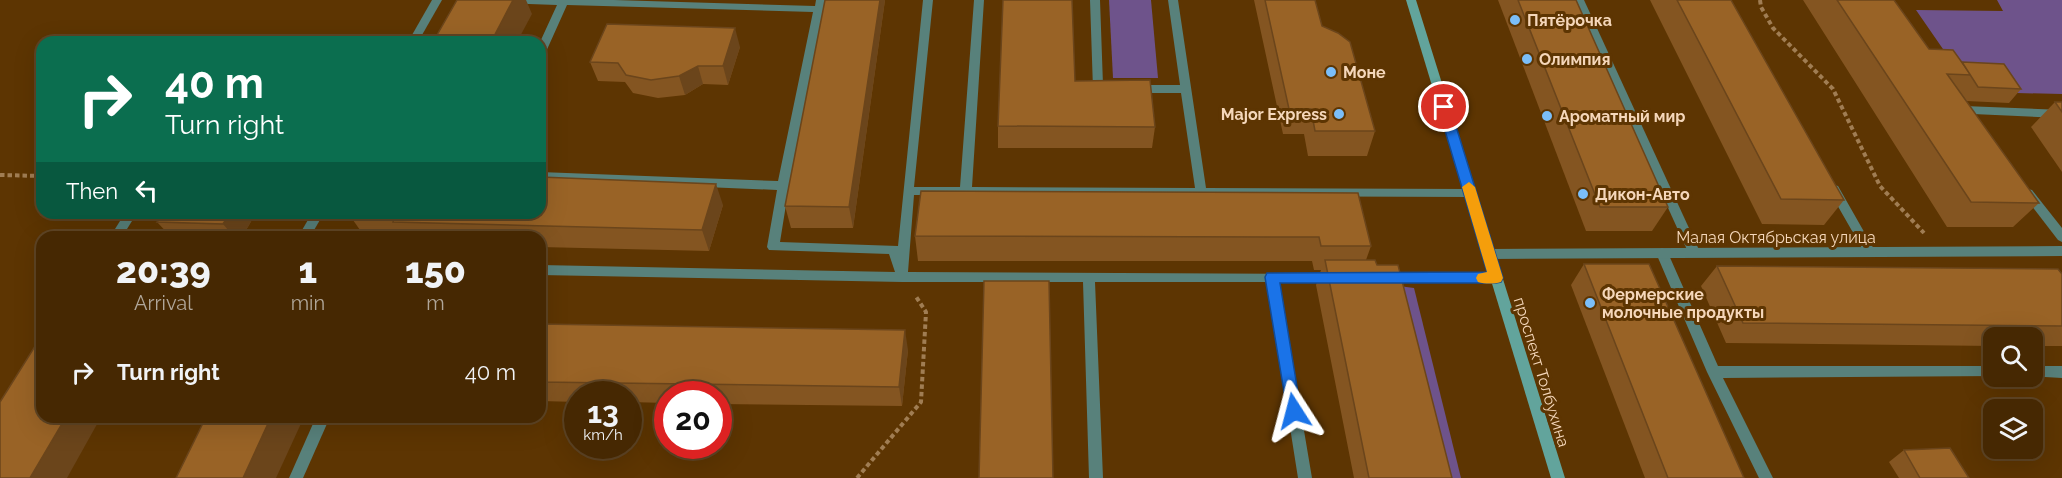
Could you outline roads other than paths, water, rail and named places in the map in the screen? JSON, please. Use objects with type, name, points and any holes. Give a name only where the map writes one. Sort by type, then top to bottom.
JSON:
[{"type":"main road","name":"проспект Толбухина","points":[[1412,0],[1558,478]]},
{"type":"street","points":[[416,36],[437,0]]},
{"type":"street","points":[[499,0],[820,5],[783,186],[773,247],[894,249],[902,277]]},
{"type":"street","points":[[902,277],[908,191],[928,0]]},
{"type":"street","points":[[966,190],[979,0]]},
{"type":"street","points":[[1095,0],[1098,89],[1186,89]]},
{"type":"street","points":[[1173,0],[1201,190]]},
{"type":"street","points":[[1579,0],[1694,252]]},
{"type":"street","points":[[546,40],[563,1]]},
{"type":"street","points":[[1978,129],[1961,106],[2062,114]]},
{"type":"street","points":[[546,176],[783,186]]},
{"type":"street","points":[[1830,183],[1870,254]]},
{"type":"street","points":[[2020,183],[2062,237]]},
{"type":"street","points":[[908,191],[1201,190],[1470,193]]},
{"type":"street","name":"Малая Октябрьская улица","points":[[1489,254],[1694,252],[1870,254],[2062,251]]},
{"type":"street","points":[[1662,253],[1714,372],[1766,478]]},
{"type":"street","points":[[546,270],[902,277],[1351,277]]},
{"type":"street","points":[[1089,277],[1096,478]]},
{"type":"street","points":[[1272,277],[1305,478]]},
{"type":"street","points":[[1373,277],[1496,278]]},
{"type":"street","points":[[1714,372],[1983,372]]},
{"type":"street","points":[[2043,372],[2062,372]]},
{"type":"street","points":[[296,478],[320,423]]},
{"type":"place","name":"Пятёрочка","points":[[1515,20]]},
{"type":"place","name":"Олимпия","points":[[1527,59]]},
{"type":"place","name":"Моне","points":[[1331,72]]},
{"type":"place","name":"Major Express","points":[[1339,114]]},
{"type":"place","name":"Ароматный мир","points":[[1547,116]]},
{"type":"place","name":"Дикон-Авто","points":[[1583,194]]},
{"type":"place","name":"Фермерские молочные продукты","points":[[1590,303]]}]
